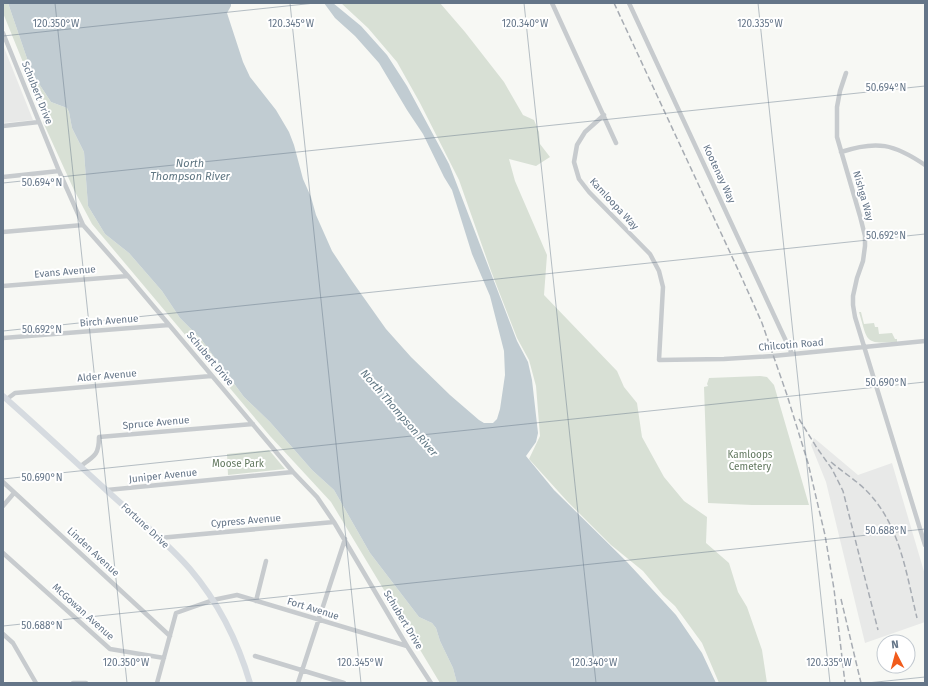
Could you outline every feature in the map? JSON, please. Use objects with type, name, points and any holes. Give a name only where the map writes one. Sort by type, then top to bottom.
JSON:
[{"type":"main road","name":"Fortune Drive","points":[[5,397],[159,538],[189,568],[212,600],[234,640],[245,666],[250,683]]},
{"type":"street","points":[[552,3],[616,143]]},
{"type":"street","name":"Kootenay Way","points":[[629,3],[792,354]]},
{"type":"street","name":"Schubert Drive","points":[[3,33],[83,224],[211,376],[317,497],[334,522],[407,646],[431,683]]},
{"type":"street","name":"Nishga Way","points":[[846,73],[840,91],[836,120],[837,137],[864,236],[864,255],[854,287],[853,305],[864,347],[925,545]]},
{"type":"street","name":"Kamloopa Way","points":[[604,115],[585,132],[577,145],[574,162],[579,179],[589,192],[650,254],[659,271],[663,287],[659,360]]},
{"type":"street","points":[[3,126],[39,122]]},
{"type":"street","points":[[841,152],[856,147],[878,145],[899,149],[925,165]]},
{"type":"street","points":[[3,177],[60,171]]},
{"type":"street","points":[[3,232],[83,224]]},
{"type":"street","name":"Evans Avenue","points":[[3,286],[128,276]]},
{"type":"street","name":"Birch Avenue","points":[[3,338],[169,325]]},
{"type":"street","name":"Chilcotin Road","points":[[659,360],[724,359],[925,341]]},
{"type":"street","name":"Alder Avenue","points":[[5,397],[15,393],[211,376]]},
{"type":"street","name":"Spruce Avenue","points":[[80,466],[95,456],[99,448],[99,436],[253,424]]},
{"type":"street","name":"Juniper Avenue","points":[[107,490],[294,472]]},
{"type":"street","name":"Linden Avenue","points":[[3,482],[170,636]]},
{"type":"street","points":[[3,506],[14,493]]},
{"type":"street","name":"Cypress Avenue","points":[[159,538],[334,522]]},
{"type":"street","points":[[298,683],[344,539]]},
{"type":"street","name":"McGowan Avenue","points":[[3,552],[110,648],[164,658]]},
{"type":"street","points":[[256,601],[266,561]]},
{"type":"street","name":"Fort Avenue","points":[[170,636],[176,613],[212,600],[237,595],[407,646]]},
{"type":"street","points":[[3,634],[13,643],[36,683]]},
{"type":"street","points":[[159,682],[170,636]]},
{"type":"street","points":[[256,656],[344,683]]},
{"type":"street","points":[[74,683],[86,683]]},
{"type":"shaded area","points":[[3,45],[33,120],[3,123]]},
{"type":"shaded area","points":[[814,438],[858,475],[892,463],[925,575],[925,622],[891,634],[876,634],[876,639],[865,643],[826,482],[811,445]]},
{"type":"green space","points":[[3,3],[8,3],[32,73],[51,102],[67,108],[69,112],[72,128],[84,152],[88,206],[105,234],[129,253],[162,291],[180,318],[201,339],[244,397],[270,422],[312,470],[334,490],[370,553],[419,617],[432,623],[436,628],[440,641],[453,668],[457,683],[440,683],[331,502],[270,436],[92,224],[74,190],[43,122],[46,119],[3,13]]},
{"type":"green space","points":[[341,3],[440,3],[504,82],[523,115],[534,120],[539,132],[540,144],[550,157],[536,166],[509,159],[515,181],[547,255],[544,295],[617,371],[624,387],[637,403],[642,437],[664,477],[684,501],[707,517],[706,543],[729,563],[738,592],[747,607],[762,650],[767,683],[719,683],[702,643],[675,606],[663,595],[643,571],[611,545],[567,501],[529,459],[540,436],[536,386],[529,360],[517,338],[491,271],[459,180],[420,103],[397,62],[368,28]]},
{"type":"green space","points":[[859,312],[861,312],[864,324],[874,323],[875,327],[878,327],[879,334],[892,333],[895,339],[897,339],[897,342],[878,342],[869,339],[864,330]]},
{"type":"green space","name":"Kamloops Cemetery","points":[[767,377],[774,385],[809,505],[708,503],[704,387],[708,386],[707,384],[709,378]]},
{"type":"green space","name":"Moose Park","points":[[269,450],[285,469],[228,475],[227,454]]},
{"type":"water","name":"North Thompson River","points":[[8,3],[231,3],[227,13],[243,62],[250,77],[276,110],[289,132],[303,179],[311,197],[316,215],[332,251],[386,329],[411,357],[450,395],[479,420],[484,423],[493,423],[497,419],[500,409],[505,375],[504,351],[490,296],[472,254],[452,190],[423,134],[379,63],[355,36],[335,18],[324,3],[333,3],[361,26],[387,55],[407,86],[449,164],[517,341],[528,362],[532,380],[538,433],[536,442],[526,456],[554,490],[627,562],[676,615],[702,653],[716,683],[457,683],[453,668],[440,641],[436,628],[432,623],[419,617],[370,553],[334,490],[312,470],[270,422],[244,397],[201,339],[180,318],[162,291],[129,253],[105,234],[88,206],[84,152],[72,128],[69,112],[67,108],[51,102],[32,73]]},
{"type":"railway","points":[[614,3],[762,323],[787,395],[808,463],[825,535],[834,589],[845,683]]},
{"type":"railway","points":[[799,419],[832,469],[843,491],[878,630]]},
{"type":"railway","points":[[831,462],[858,483],[883,511],[897,540],[902,555],[917,618]]},
{"type":"railway","points":[[841,599],[861,683]]}]
